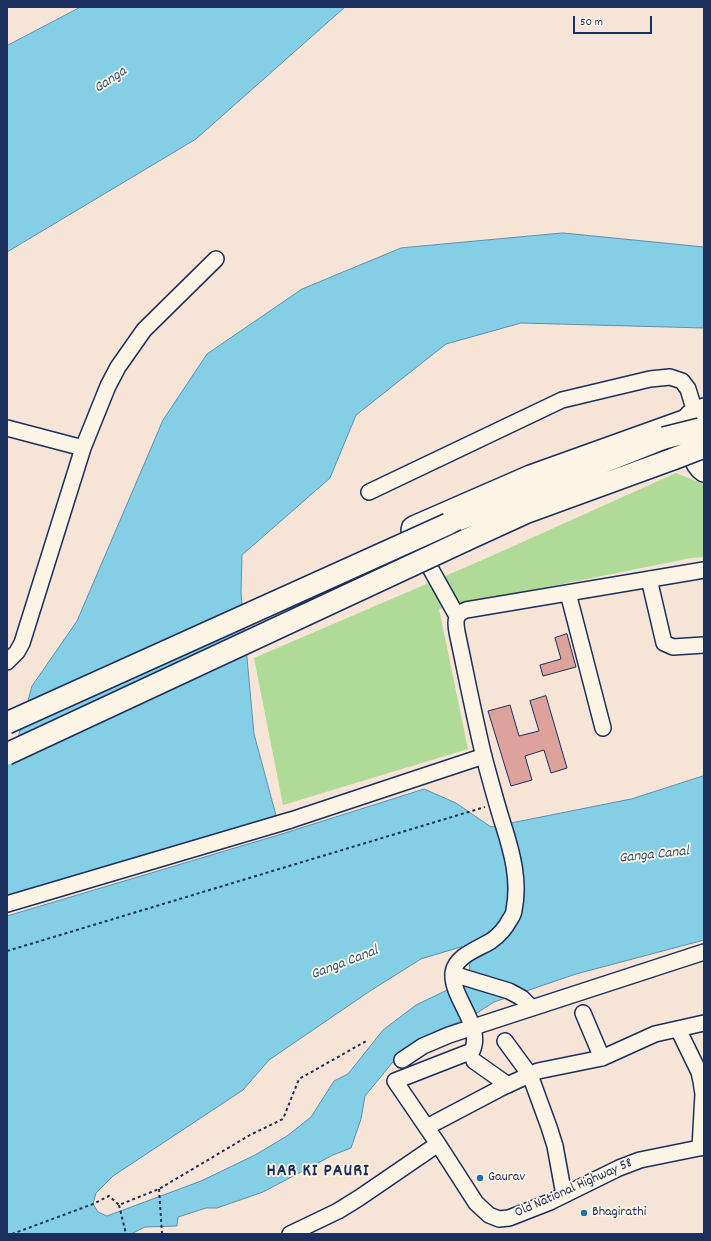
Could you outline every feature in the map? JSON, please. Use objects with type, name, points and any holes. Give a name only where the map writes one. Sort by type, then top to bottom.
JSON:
[{"type":"highway","points":[[699,424],[687,422],[695,460],[704,471]]},
{"type":"highway","points":[[7,723],[448,524],[699,424]]},
{"type":"highway","points":[[7,754],[525,513],[673,459],[699,424]]},
{"type":"street","points":[[7,662],[17,652],[22,642],[83,448],[108,386],[118,367],[144,330],[216,259]]},
{"type":"street","points":[[369,492],[562,400],[650,379],[670,377],[682,381],[688,389],[699,424],[530,473],[410,526],[409,530],[457,616]]},
{"type":"street","points":[[7,428],[83,448]]},
{"type":"street","points":[[471,1022],[454,980],[455,965],[465,955],[492,941],[504,929],[514,913],[517,891],[509,840],[484,756],[457,632],[457,616],[466,610],[704,570]]},
{"type":"street","points":[[649,579],[664,643],[673,647],[704,645]]},
{"type":"street","points":[[568,593],[603,728]]},
{"type":"street","points":[[7,904],[291,820],[484,756]]},
{"type":"street","points":[[402,1060],[422,1046],[471,1022],[532,1008],[704,952]]},
{"type":"street","points":[[454,980],[509,991],[522,998],[532,1008]]},
{"type":"street","points":[[582,1013],[602,1058]]},
{"type":"street","name":"Old National Highway 58","points":[[471,1022],[474,1045],[472,1051],[395,1082],[427,1127],[476,1203],[489,1215],[499,1219],[509,1218],[550,1202],[619,1168],[640,1160],[702,1148]]},
{"type":"street","points":[[427,1127],[530,1075],[602,1058],[655,1034],[704,1023]]},
{"type":"street","points":[[678,1029],[699,1072],[701,1081],[703,1094],[702,1148]]},
{"type":"street","points":[[505,1040],[530,1075],[555,1146],[564,1195]]},
{"type":"street","points":[[474,1061],[508,1085]]},
{"type":"street","points":[[290,1234],[338,1211],[438,1144]]},
{"type":"path","points":[[7,951],[482,808]]},
{"type":"path","points":[[119,1205],[159,1189],[250,1135],[283,1119],[299,1079],[368,1040]]},
{"type":"path","points":[[159,1189],[162,1233]]},
{"type":"path","points":[[12,1234],[93,1204],[109,1196],[119,1205],[126,1234]]},
{"type":"green space","points":[[676,473],[704,484],[704,557],[691,558],[439,609],[468,749],[283,805],[254,658],[487,558]]},
{"type":"water","name":"Ganga","points":[[81,7],[345,7],[196,139],[7,252],[7,46]]},
{"type":"water","points":[[563,233],[704,247],[704,328],[521,323],[446,344],[356,415],[330,478],[242,555],[241,593],[254,734],[277,819],[7,898],[7,765],[12,760],[32,686],[77,621],[163,420],[207,354],[302,289],[401,248]]},
{"type":"water","name":"Ganga Canal","points":[[704,776],[704,940],[576,974],[494,1002],[469,1018],[438,1030],[397,1057],[365,1096],[361,1119],[351,1148],[333,1155],[263,1192],[217,1208],[206,1208],[178,1217],[177,1226],[145,1227],[131,1234],[7,1234],[7,916],[285,833],[424,789],[456,803],[491,827],[631,799]],"holes":[[[462,947],[470,967],[468,980],[416,1005],[383,1030],[348,1074],[334,1081],[311,1117],[287,1136],[255,1155],[201,1181],[107,1216],[98,1212],[93,1204],[96,1193],[113,1176],[243,1090],[269,1060],[370,991],[421,959]]]},
{"type":"building","points":[[567,634],[576,667],[543,676],[540,665],[561,659],[555,638]]},
{"type":"building","points":[[546,696],[567,768],[551,773],[544,750],[525,756],[532,780],[511,786],[488,711],[510,705],[519,736],[539,731],[530,701]]},
{"type":"place","name":"Gaurav","points":[[480,1178]]},
{"type":"place","name":"Bhagirathi","points":[[584,1213]]},
{"type":"district","name":"HAR KI PAURI","points":[[318,1173]]}]
